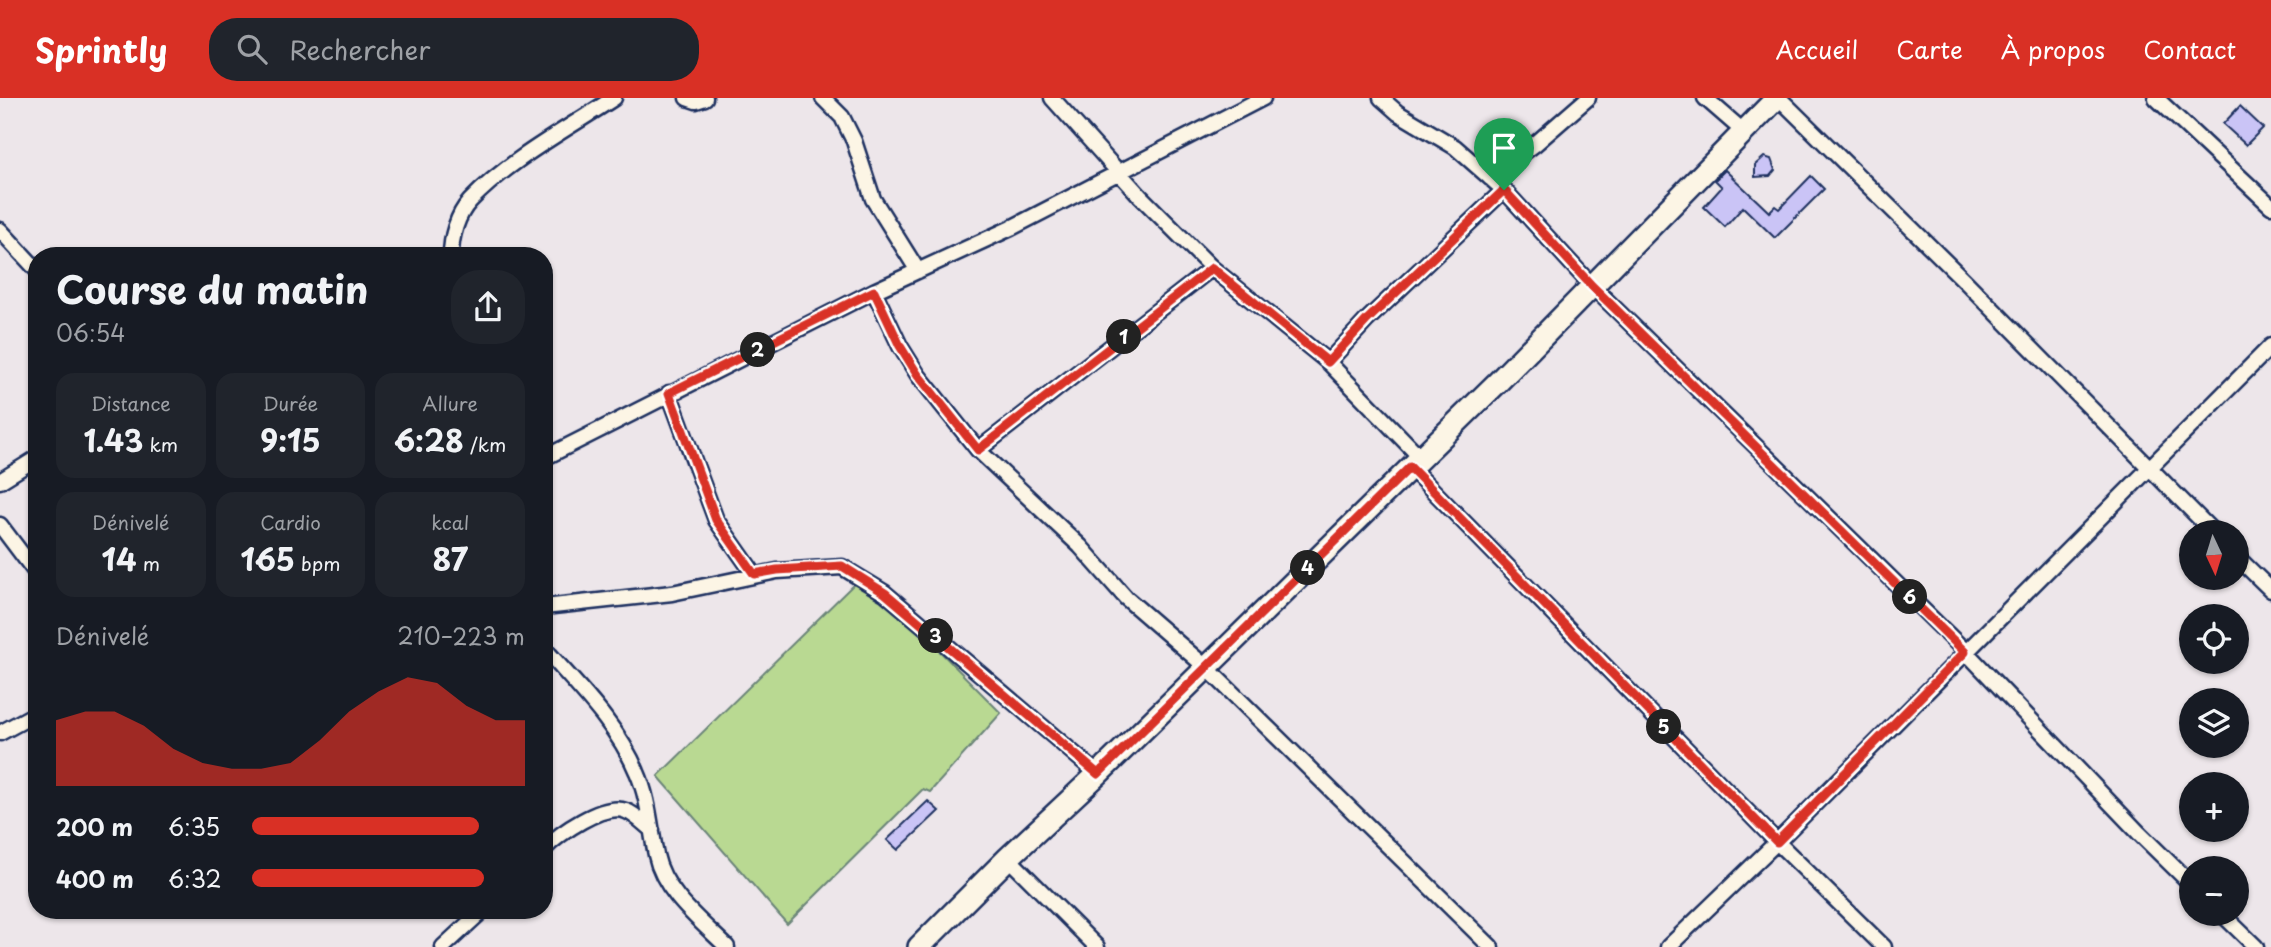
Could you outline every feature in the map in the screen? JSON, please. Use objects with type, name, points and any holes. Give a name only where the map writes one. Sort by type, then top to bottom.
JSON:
[{"type":"main road","points":[[919,947],[1499,382],[1778,98]]},
{"type":"street","points":[[452,247],[456,222],[468,202],[514,163],[614,98]]},
{"type":"street","points":[[687,98],[696,101],[705,98]]},
{"type":"street","points":[[823,98],[842,117],[854,141],[873,199],[918,271]]},
{"type":"street","points":[[1052,98],[1119,173],[1212,268],[1328,362],[1415,462],[1777,842],[1884,947]]},
{"type":"street","points":[[553,453],[874,291],[1011,228],[1264,98]]},
{"type":"street","points":[[1381,98],[1398,113],[1455,147],[1504,190],[1592,286],[1965,652],[2179,872]]},
{"type":"street","points":[[1490,178],[1534,145],[1588,98]]},
{"type":"street","points":[[1705,98],[1743,131]]},
{"type":"street","points":[[1778,98],[1954,270],[2201,520]]},
{"type":"street","points":[[2159,99],[2271,206]]},
{"type":"street","points":[[1328,362],[1367,320],[1504,190]]},
{"type":"street","points":[[0,230],[28,260]]},
{"type":"street","points":[[978,450],[1212,268]]},
{"type":"street","points":[[874,291],[900,346],[918,375],[978,450],[1071,538],[1126,598],[1207,668],[1491,947]]},
{"type":"street","points":[[1668,947],[1777,842],[2271,346]]},
{"type":"street","points":[[669,393],[716,520],[754,574]]},
{"type":"street","points":[[0,481],[28,464]]},
{"type":"street","points":[[0,525],[28,562]]},
{"type":"street","points":[[553,606],[672,593],[777,570],[842,566],[885,593],[1098,774]]},
{"type":"street","points":[[2249,569],[2271,590]]},
{"type":"street","points":[[553,658],[610,725],[623,745],[640,780],[656,857],[669,886],[727,947]]},
{"type":"street","points":[[0,733],[28,718]]},
{"type":"street","points":[[553,842],[588,817],[609,810],[625,810],[652,830]]},
{"type":"street","points":[[1008,858],[1097,947]]},
{"type":"street","points":[[443,947],[473,919]]},
{"type":"street","points":[[2234,926],[2256,947]]},
{"type":"green space","points":[[856,582],[890,601],[1001,713],[930,792],[923,789],[787,924],[658,776]]},
{"type":"building","points":[[2240,106],[2263,128],[2246,145],[2223,124]]},
{"type":"building","points":[[1764,157],[1771,159],[1775,170],[1770,176],[1755,177],[1755,165]]},
{"type":"building","points":[[1725,170],[1769,212],[1775,206],[1779,209],[1811,176],[1824,189],[1775,238],[1743,207],[1725,227],[1704,207],[1722,187],[1715,180]]},
{"type":"building","points":[[928,801],[939,811],[898,850],[887,840]]},
{"type":"route","points":[[1504,190],[1592,286],[1965,652],[1777,842],[1410,467],[1098,774],[885,593],[842,566],[754,574],[724,533],[706,499],[669,393],[874,291],[900,346],[918,375],[978,450],[1212,268],[1328,362],[1367,320],[1504,190]]}]
